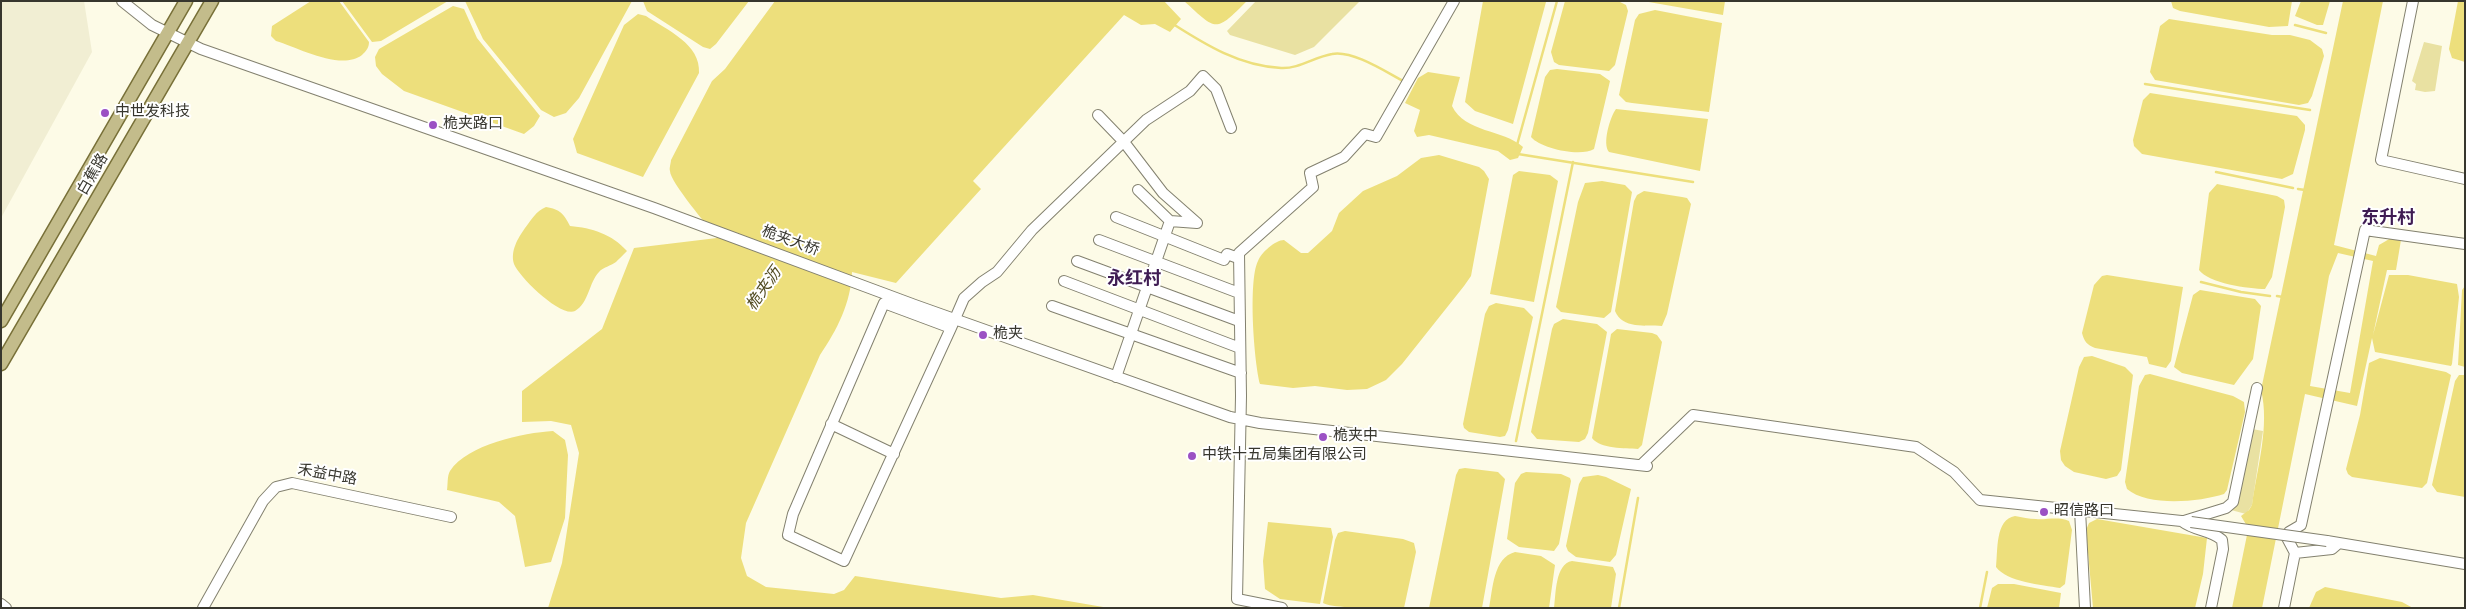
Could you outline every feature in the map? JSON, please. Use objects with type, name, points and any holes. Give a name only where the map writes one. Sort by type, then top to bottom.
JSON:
[{"type":"main road","name":"白蕉路","points":[[1,321],[186,1]]},
{"type":"main road","name":"白蕉路","points":[[1,364],[212,1]]},
{"type":"street","name":"桅夹大桥","points":[[122,1],[152,25],[201,48],[654,208],[915,305],[953,324]]},
{"type":"street","points":[[1282,608],[1237,598],[1240,419],[1238,253],[1313,187],[1310,173],[1344,157],[1365,134],[1376,137],[1454,1]]},
{"type":"street","points":[[2413,1],[2381,160],[2465,179]]},
{"type":"street","points":[[1231,128],[1216,89],[1203,76],[1190,91],[1146,120],[1032,230],[997,272],[964,298],[953,324],[894,454],[844,561],[788,535],[793,514],[884,303],[953,324],[1116,377],[1240,419],[1270,424],[1644,466],[1693,415],[1916,448],[1954,472],[1980,500],[2187,522],[2327,541],[2465,564]]},
{"type":"street","points":[[1098,115],[1124,142],[1163,193],[1196,223],[1170,221],[1138,190]]},
{"type":"street","points":[[1116,217],[1224,260],[1227,254],[1238,258]]},
{"type":"street","points":[[1116,377],[1170,221]]},
{"type":"street","points":[[2284,608],[2295,553],[2286,536],[2301,524],[2365,230],[2465,244]]},
{"type":"street","points":[[1099,240],[1239,293]]},
{"type":"street","points":[[1077,261],[1239,321]]},
{"type":"street","points":[[1064,281],[1240,348]]},
{"type":"street","points":[[1052,306],[1240,373]]},
{"type":"street","points":[[2187,522],[2226,508],[2232,502],[2257,388]]},
{"type":"street","points":[[831,424],[894,454]]},
{"type":"street","name":"禾益中路","points":[[203,608],[263,500],[276,487],[292,483],[451,517]]},
{"type":"street","points":[[2080,510],[2085,608]]},
{"type":"street","points":[[2187,522],[2191,528],[2214,535],[2222,540],[2223,549],[2211,608]]},
{"type":"street","points":[[2295,553],[2332,548],[2338,543]]},
{"type":"street","points":[[1,604],[6,608]]},
{"type":"shaded area","points":[[1,1],[84,1],[92,52],[1,218]]},
{"type":"shaded area","points":[[1256,1],[1360,1],[1314,47],[1295,55],[1230,35],[1227,31]]},
{"type":"shaded area","points":[[2424,42],[2442,46],[2435,91],[2415,90],[2416,84],[2412,81]]},
{"type":"shaded area","points":[[2252,429],[2263,431],[2252,505],[2246,514],[2231,510],[2236,504]]},
{"type":"water","points":[[311,1],[339,1],[369,42],[366,51],[353,59],[343,61],[308,53],[276,41],[271,36],[272,26]]},
{"type":"water","points":[[342,1],[448,1],[381,41],[372,42]]},
{"type":"water","points":[[465,1],[632,1],[579,98],[566,113],[554,117],[541,110],[483,39]]},
{"type":"water","points":[[643,1],[749,1],[716,44],[710,49],[703,47],[647,11]]},
{"type":"water","name":"桅夹沥","points":[[775,1],[1164,1],[1181,19],[1170,32],[1155,24],[1141,25],[1124,15],[973,181],[981,189],[896,283],[852,272],[849,295],[842,316],[820,355],[746,523],[741,558],[747,576],[766,587],[834,594],[844,590],[855,576],[1001,598],[1033,595],[1109,608],[548,608],[562,563],[579,453],[571,425],[551,421],[522,422],[522,391],[602,329],[634,248],[717,238],[676,184],[670,171],[671,160],[712,81],[725,69]]},
{"type":"water","points":[[1184,1],[1247,1],[1228,19],[1216,24],[1210,23],[1203,18]]},
{"type":"water","points":[[1483,1],[1546,2],[1513,124],[1475,111],[1465,102]]},
{"type":"water","points":[[1565,1],[1618,1],[1626,5],[1628,11],[1615,65],[1609,71],[1559,65],[1554,62],[1551,52]]},
{"type":"water","points":[[1643,1],[1725,1],[1723,15]]},
{"type":"water","points":[[2171,1],[2292,1],[2288,26],[2269,27],[2180,11],[2173,8]]},
{"type":"water","points":[[2301,1],[2330,1],[2323,25],[2317,25],[2295,16]]},
{"type":"water","points":[[2343,1],[2383,1],[2334,245],[2376,256],[2379,245],[2391,238],[2401,240],[2396,270],[2387,270],[2373,335],[2389,275],[2408,275],[2457,284],[2459,297],[2452,364],[2451,366],[2375,352],[2372,338],[2357,406],[2305,394],[2262,608],[2232,608],[2247,535],[2247,526],[2241,516],[2252,505],[2262,447],[2264,418],[2261,390]],"holes":[[[2338,253],[2373,261],[2350,393],[2310,386],[2329,276]]]},
{"type":"water","points":[[2458,1],[2465,1],[2465,62],[2452,58],[2449,49]]},
{"type":"water","points":[[453,6],[464,9],[477,38],[540,116],[534,126],[524,134],[404,91],[382,74],[376,66],[375,57],[379,49]]},
{"type":"water","points":[[1655,10],[1722,23],[1709,112],[1626,102],[1619,95],[1635,20],[1639,14]]},
{"type":"water","points":[[638,14],[646,16],[689,46],[695,54],[699,73],[643,177],[577,153],[573,139],[624,25]]},
{"type":"water","points":[[2169,19],[2272,35],[2290,35],[2310,40],[2322,49],[2324,56],[2312,96],[2308,103],[2299,105],[2155,80],[2150,72],[2160,26]]},
{"type":"water","points":[[1557,69],[1600,74],[1610,81],[1594,149],[1571,152],[1543,145],[1531,137],[1545,77],[1550,70]]},
{"type":"water","points":[[1428,72],[1460,77],[1452,106],[1458,115],[1475,126],[1515,141],[1523,147],[1518,158],[1510,160],[1498,151],[1429,135],[1417,137],[1414,131],[1420,110],[1405,103],[1418,78]]},
{"type":"water","points":[[2150,93],[2297,116],[2305,125],[2305,130],[2293,174],[2282,179],[2142,154],[2134,146],[2133,140],[2143,100]]},
{"type":"water","points":[[1616,109],[1708,119],[1700,171],[1609,152],[1606,143],[1609,124]]},
{"type":"water","points":[[1439,155],[1479,167],[1489,179],[1471,276],[1464,286],[1402,364],[1386,380],[1367,389],[1347,390],[1315,386],[1293,388],[1260,384],[1254,340],[1253,285],[1255,271],[1262,254],[1273,245],[1284,240],[1301,253],[1308,253],[1332,231],[1339,213],[1363,191],[1397,176],[1421,158]]},
{"type":"water","points":[[1519,171],[1550,175],[1558,181],[1534,302],[1490,294],[1513,175]]},
{"type":"water","points":[[1602,181],[1625,185],[1632,192],[1611,312],[1604,318],[1561,312],[1556,307],[1578,202],[1585,183]]},
{"type":"water","points":[[2217,184],[2277,196],[2284,200],[2285,207],[2272,277],[2265,289],[2220,282],[2204,275],[2199,270],[2209,193]]},
{"type":"water","points":[[1644,191],[1687,198],[1691,204],[1667,314],[1662,326],[1635,325],[1623,321],[1615,311],[1634,201],[1637,195]]},
{"type":"water","points":[[546,207],[561,213],[570,226],[586,228],[608,236],[627,251],[616,262],[599,272],[583,303],[575,311],[569,312],[551,303],[524,278],[514,264],[513,254],[520,236],[534,216]]},
{"type":"water","points":[[2107,275],[2183,287],[2171,361],[2166,368],[2149,364],[2147,357],[2095,348],[2085,340],[2082,333],[2094,285],[2102,276]]},
{"type":"water","points":[[2465,286],[2465,367],[2458,365],[2462,290]]},
{"type":"water","points":[[2200,290],[2255,299],[2261,306],[2253,359],[2234,385],[2182,373],[2174,367],[2193,295]]},
{"type":"water","points":[[1496,303],[1524,308],[1533,317],[1508,430],[1505,436],[1500,437],[1469,432],[1464,428],[1463,424],[1485,314],[1489,306]]},
{"type":"water","points":[[1563,319],[1597,324],[1607,332],[1588,433],[1585,439],[1579,442],[1537,439],[1531,432],[1552,329],[1554,324]]},
{"type":"water","points":[[1617,329],[1652,333],[1657,335],[1662,342],[1642,445],[1638,449],[1607,446],[1596,442],[1592,438],[1611,334]]},
{"type":"water","points":[[2092,356],[2125,367],[2133,375],[2121,470],[2117,476],[2106,479],[2074,472],[2065,466],[2061,460],[2060,451],[2079,367],[2084,357]]},
{"type":"water","points":[[2380,358],[2446,372],[2451,375],[2427,483],[2422,488],[2352,477],[2346,469],[2360,415],[2369,363]]},
{"type":"water","points":[[2150,374],[2233,396],[2244,402],[2245,412],[2227,490],[2224,494],[2188,501],[2160,501],[2136,495],[2127,489],[2125,482],[2139,386],[2145,375]]},
{"type":"water","points":[[2459,375],[2465,375],[2465,497],[2437,492],[2432,485],[2455,381]]},
{"type":"water","points":[[553,431],[565,440],[568,455],[565,518],[551,562],[525,567],[515,516],[499,502],[447,490],[448,475],[458,462],[483,447],[512,437]]},
{"type":"water","points":[[1459,469],[1498,472],[1505,479],[1482,608],[1429,608],[1456,475]]},
{"type":"water","points":[[1526,472],[1561,474],[1570,478],[1559,544],[1554,551],[1519,547],[1507,539],[1515,483],[1521,474]]},
{"type":"water","points":[[1598,475],[1631,489],[1616,555],[1610,562],[1576,557],[1568,551],[1566,546],[1579,484],[1583,477]]},
{"type":"water","points":[[2015,516],[2069,521],[2072,530],[2065,584],[2060,588],[2016,579],[2001,572],[1996,567],[2001,529],[2009,518]]},
{"type":"water","points":[[2097,519],[2207,538],[2203,574],[2195,608],[2093,608],[2086,530],[2089,523]]},
{"type":"water","points":[[1268,522],[1331,528],[1333,537],[1320,604],[1280,599],[1265,589],[1263,561]]},
{"type":"water","points":[[1345,531],[1403,539],[1414,543],[1416,552],[1404,608],[1349,607],[1323,603],[1335,540],[1338,533]]},
{"type":"water","points":[[1515,552],[1541,556],[1555,565],[1549,608],[1489,608],[1498,567],[1508,555]]},
{"type":"water","points":[[1572,561],[1613,567],[1616,574],[1611,608],[1554,608],[1559,573],[1566,563]]},
{"type":"water","points":[[1998,584],[2014,584],[2061,593],[2059,608],[1987,608],[1992,588]]},
{"type":"water","points":[[2325,587],[2402,602],[2413,608],[2309,608],[2316,592]]},
{"type":"waterway","points":[[1517,145],[1557,1]]},
{"type":"waterway","points":[[1173,24],[1211,47],[1251,63],[1288,68],[1332,54],[1350,55],[1405,82]]},
{"type":"waterway","points":[[2295,25],[2326,33]]},
{"type":"waterway","points":[[2145,84],[2310,110]]},
{"type":"waterway","points":[[1518,154],[1693,182]]},
{"type":"waterway","points":[[1516,441],[1573,162]]},
{"type":"waterway","points":[[2216,172],[2293,188]]},
{"type":"waterway","points":[[2298,189],[2305,190]]},
{"type":"waterway","points":[[2201,282],[2241,292],[2270,296]]},
{"type":"waterway","points":[[2277,296],[2283,297]]},
{"type":"waterway","points":[[1619,608],[1638,498]]},
{"type":"waterway","points":[[1980,608],[1987,572]]},
{"type":"place","name":"中世发科技","points":[[105,113]]},
{"type":"place","name":"桅夹路口","points":[[433,125]]},
{"type":"place","name":"桅夹","points":[[983,335]]},
{"type":"place","name":"桅夹中","points":[[1323,437]]},
{"type":"place","name":"中铁十五局集团有限公司","points":[[1192,456]]},
{"type":"place","name":"昭信路口","points":[[2044,512]]},
{"type":"district","name":"东升村","points":[[2388,219]]},
{"type":"district","name":"永红村","points":[[1134,280]]}]
